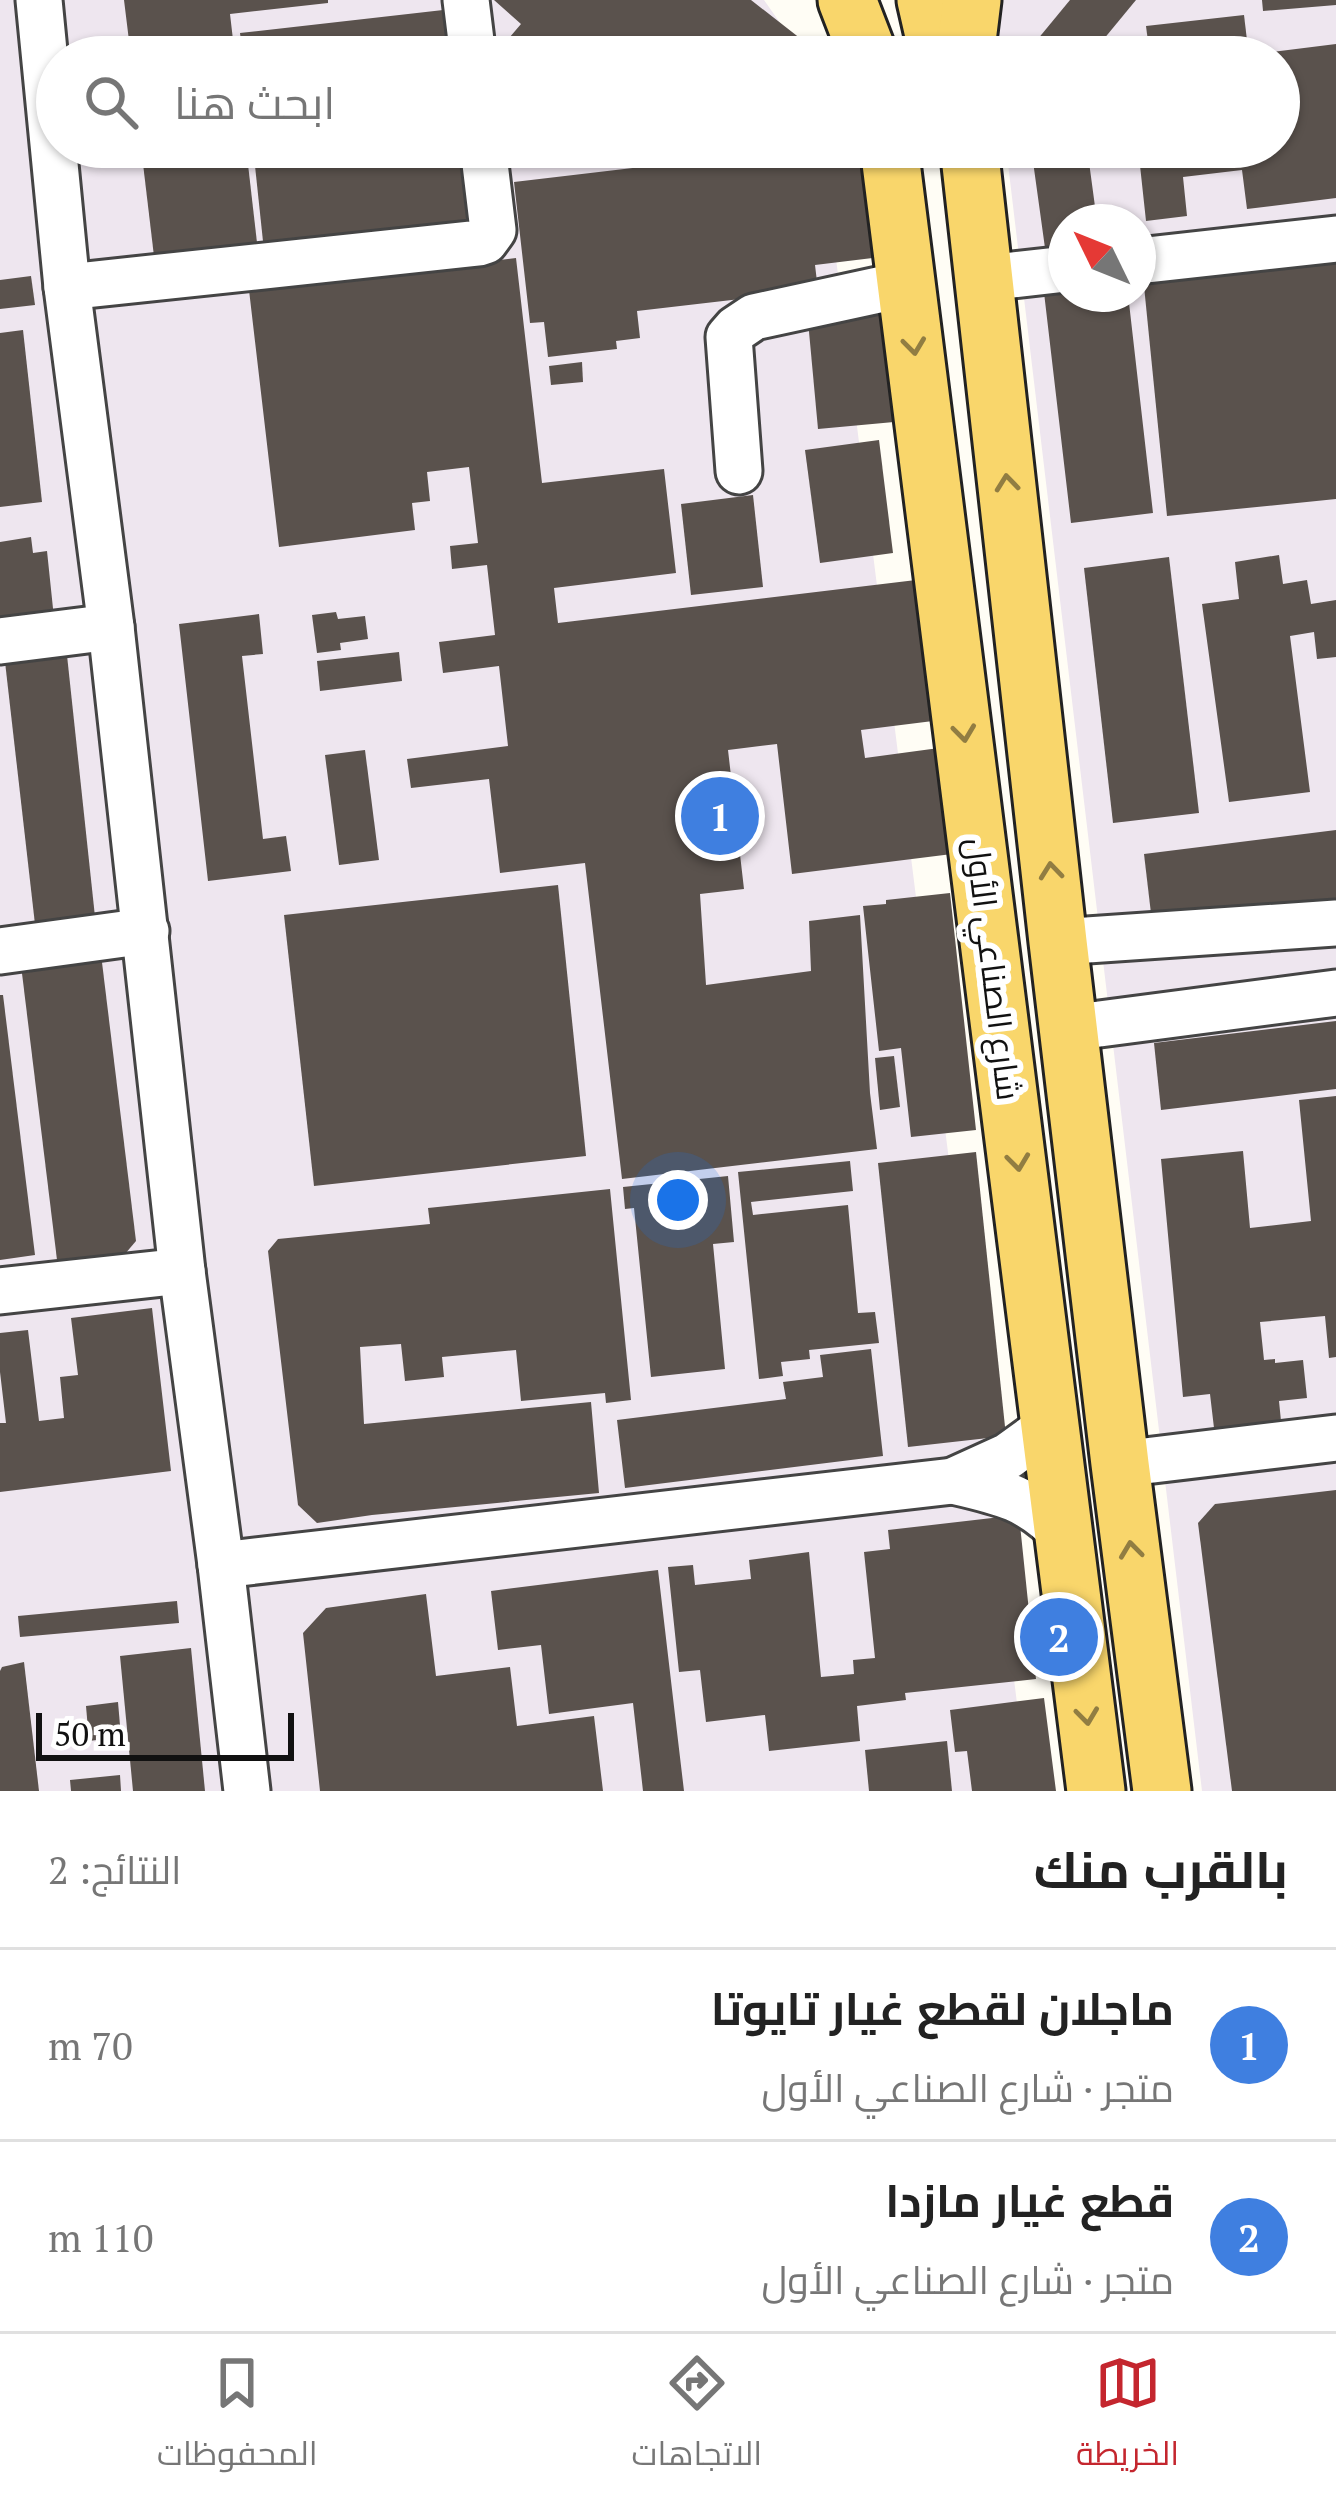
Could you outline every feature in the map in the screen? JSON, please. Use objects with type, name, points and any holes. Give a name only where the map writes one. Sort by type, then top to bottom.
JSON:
[{"type":"main road","points":[[926,0],[932,36]]},
{"type":"main road","points":[[955,0],[959,36]]},
{"type":"main road","points":[[966,36],[972,0]]},
{"type":"main road","name":"شارع الصناعي الأول","points":[[892,168],[1096,1791]]},
{"type":"main road","name":"شارع الصناعي الأول","points":[[972,168],[1058,942],[1162,1791]]},
{"type":"lane","points":[[39,0],[43,36]]},
{"type":"lane","points":[[466,0],[470,36]]},
{"type":"lane","points":[[820,0],[865,31]]},
{"type":"lane","points":[[985,36],[1003,0]]},
{"type":"lane","points":[[55,168],[247,1791]]},
{"type":"lane","points":[[67,287],[478,244],[493,230],[486,168]]},
{"type":"lane","points":[[1156,259],[1336,239]]},
{"type":"lane","points":[[985,278],[1048,271]]},
{"type":"lane","points":[[739,471],[729,337],[736,329],[754,317],[906,284]]},
{"type":"lane","points":[[0,640],[112,627]]},
{"type":"lane","points":[[1058,942],[1336,923]]},
{"type":"lane","points":[[0,951],[146,931]]},
{"type":"lane","points":[[1069,1028],[1336,993]]},
{"type":"lane","points":[[0,1291],[182,1271]]},
{"type":"lane","points":[[221,1565],[953,1481],[1008,1456],[1052,1424]]},
{"type":"lane","points":[[1120,1464],[1336,1438]]},
{"type":"lane","points":[[953,1481],[1003,1492],[1027,1503],[1064,1535]]},
{"type":"shaded area","points":[[0,0],[764,0],[789,36],[36,36],[36,168],[825,168],[1028,1791],[0,1791]]},
{"type":"shaded area","points":[[991,0],[1336,0],[1336,1791],[1202,1791],[1009,168],[1300,168],[1300,36],[993,36],[989,4]]},
{"type":"building","points":[[124,0],[328,0],[230,14],[233,36],[128,36]]},
{"type":"building","points":[[494,0],[751,0],[797,36],[511,36],[521,24]]},
{"type":"building","points":[[1070,0],[1136,0],[1106,36],[1040,36]]},
{"type":"building","points":[[1262,0],[1336,0],[1336,5],[1263,11]]},
{"type":"building","points":[[452,9],[455,36],[240,36]]},
{"type":"building","points":[[1244,15],[1246,36],[1147,36],[1146,26]]},
{"type":"building","points":[[1336,44],[1336,198],[1247,209],[1242,170],[1183,177],[1187,216],[1156,220],[1156,204],[1144,204],[1140,168],[1300,168],[1300,48]]},
{"type":"building","points":[[144,168],[248,168],[259,260],[156,273]]},
{"type":"building","points":[[255,168],[470,168],[476,219],[465,236],[265,260]]},
{"type":"building","points":[[633,168],[879,168],[889,256],[815,265],[818,290],[637,311],[640,338],[616,341],[617,349],[548,357],[544,322],[530,323],[514,182]]},
{"type":"building","points":[[1034,168],[1090,168],[1095,204],[1048,204],[1048,248]]},
{"type":"building","points":[[1336,256],[1336,499],[1167,516],[1147,312],[1156,312],[1156,275]]},
{"type":"building","points":[[516,258],[542,483],[664,469],[676,573],[554,588],[558,623],[916,580],[933,721],[861,730],[865,758],[939,748],[952,854],[792,874],[777,744],[728,750],[744,889],[700,894],[706,985],[811,971],[809,921],[860,915],[877,1149],[622,1179],[585,863],[500,873],[489,779],[411,788],[407,759],[508,746],[499,666],[443,673],[439,642],[495,635],[487,565],[452,569],[450,546],[478,543],[469,467],[427,472],[430,501],[412,503],[415,530],[279,547],[249,290]]},
{"type":"building","points":[[31,276],[35,305],[0,309],[0,280]]},
{"type":"building","points":[[1048,283],[1048,312],[1130,312],[1153,513],[1071,523],[1043,284]]},
{"type":"building","points":[[883,302],[894,422],[818,429],[807,310]]},
{"type":"building","points":[[23,330],[42,502],[0,507],[0,333]]},
{"type":"building","points":[[582,362],[583,382],[551,385],[549,366]]},
{"type":"building","points":[[879,440],[893,553],[820,563],[805,450]]},
{"type":"building","points":[[753,495],[763,587],[691,595],[681,504]]},
{"type":"building","points":[[31,537],[33,553],[47,551],[54,618],[0,624],[0,542]]},
{"type":"building","points":[[1279,555],[1283,584],[1307,580],[1311,604],[1336,600],[1336,657],[1317,659],[1314,632],[1290,636],[1310,792],[1229,802],[1202,604],[1239,599],[1235,562]]},
{"type":"building","points":[[1169,557],[1199,813],[1113,823],[1084,568]]},
{"type":"building","points":[[336,612],[338,619],[365,616],[368,639],[317,653],[312,615]]},
{"type":"building","points":[[259,614],[263,654],[242,656],[263,839],[286,836],[291,871],[208,881],[179,624]]},
{"type":"building","points":[[66,646],[96,926],[36,933],[4,653]]},
{"type":"building","points":[[399,652],[402,681],[320,691],[317,661]]},
{"type":"building","points":[[365,750],[379,860],[339,865],[325,755]]},
{"type":"building","points":[[1336,830],[1336,899],[1152,922],[1144,854]]},
{"type":"building","points":[[558,885],[586,1156],[314,1186],[284,915]]},
{"type":"building","points":[[950,893],[976,1130],[911,1137],[901,1048],[879,1051],[863,906]]},
{"type":"building","points":[[100,946],[136,1241],[119,1261],[58,1268],[20,957]]},
{"type":"building","points":[[0,995],[35,1255],[0,1260]]},
{"type":"building","points":[[1336,1021],[1336,1089],[1161,1110],[1154,1043]]},
{"type":"building","points":[[894,1056],[900,1107],[880,1110],[875,1058]]},
{"type":"building","points":[[1336,1096],[1336,1357],[1329,1358],[1325,1316],[1260,1322],[1264,1360],[1303,1360],[1307,1398],[1279,1401],[1281,1421],[1214,1428],[1210,1394],[1183,1397],[1161,1159],[1243,1151],[1250,1228],[1311,1221],[1299,1100]]},
{"type":"building","points":[[976,1152],[1006,1436],[908,1447],[878,1163]]},
{"type":"building","points":[[850,1161],[853,1191],[751,1202],[753,1215],[848,1205],[858,1313],[875,1312],[879,1343],[809,1350],[810,1359],[781,1362],[783,1376],[759,1379],[738,1172]]},
{"type":"building","points":[[728,1176],[734,1242],[713,1244],[725,1369],[651,1377],[634,1208],[625,1209],[623,1187]]},
{"type":"building","points":[[610,1189],[631,1400],[606,1403],[605,1393],[521,1401],[516,1350],[442,1357],[444,1377],[405,1381],[401,1344],[360,1347],[364,1424],[591,1402],[599,1493],[317,1523],[298,1505],[268,1251],[278,1239],[430,1224],[428,1208]]},
{"type":"building","points":[[152,1308],[171,1471],[0,1492],[0,1423],[6,1423],[0,1333],[28,1330],[39,1421],[64,1418],[60,1377],[78,1375],[71,1318]]},
{"type":"building","points":[[871,1349],[883,1456],[625,1488],[617,1420],[786,1399],[783,1382],[823,1377],[820,1355]]},
{"type":"building","points":[[1336,1490],[1336,1791],[1232,1791],[1198,1523],[1215,1504]]},
{"type":"building","points":[[1019,1515],[1036,1679],[905,1693],[906,1700],[857,1706],[860,1741],[769,1751],[765,1715],[706,1722],[700,1670],[679,1672],[668,1567],[693,1565],[695,1585],[751,1579],[749,1560],[809,1552],[821,1677],[854,1674],[853,1660],[875,1658],[864,1552],[890,1549],[888,1530]]},
{"type":"building","points":[[658,1570],[684,1791],[643,1791],[633,1703],[549,1714],[541,1645],[498,1650],[491,1591]]},
{"type":"building","points":[[426,1594],[436,1676],[510,1667],[517,1726],[594,1716],[603,1791],[320,1791],[303,1633],[326,1608]]},
{"type":"building","points":[[177,1601],[179,1623],[20,1637],[18,1616]]},
{"type":"building","points":[[191,1648],[205,1791],[133,1791],[120,1656]]},
{"type":"building","points":[[24,1662],[39,1791],[0,1791],[0,1671]]},
{"type":"building","points":[[1044,1698],[1056,1791],[972,1791],[967,1751],[955,1752],[950,1710]]},
{"type":"building","points":[[118,1702],[121,1737],[89,1741],[86,1706]]},
{"type":"building","points":[[947,1741],[952,1791],[869,1791],[865,1750]]},
{"type":"building","points":[[120,1775],[121,1791],[71,1791],[70,1780]]},
{"type":"place","name":"ماجلان لقطع غيار تايوتا","points":[[720,816]]},
{"type":"place","name":"قطع غيار مازدا","points":[[1059,1637]]}]
